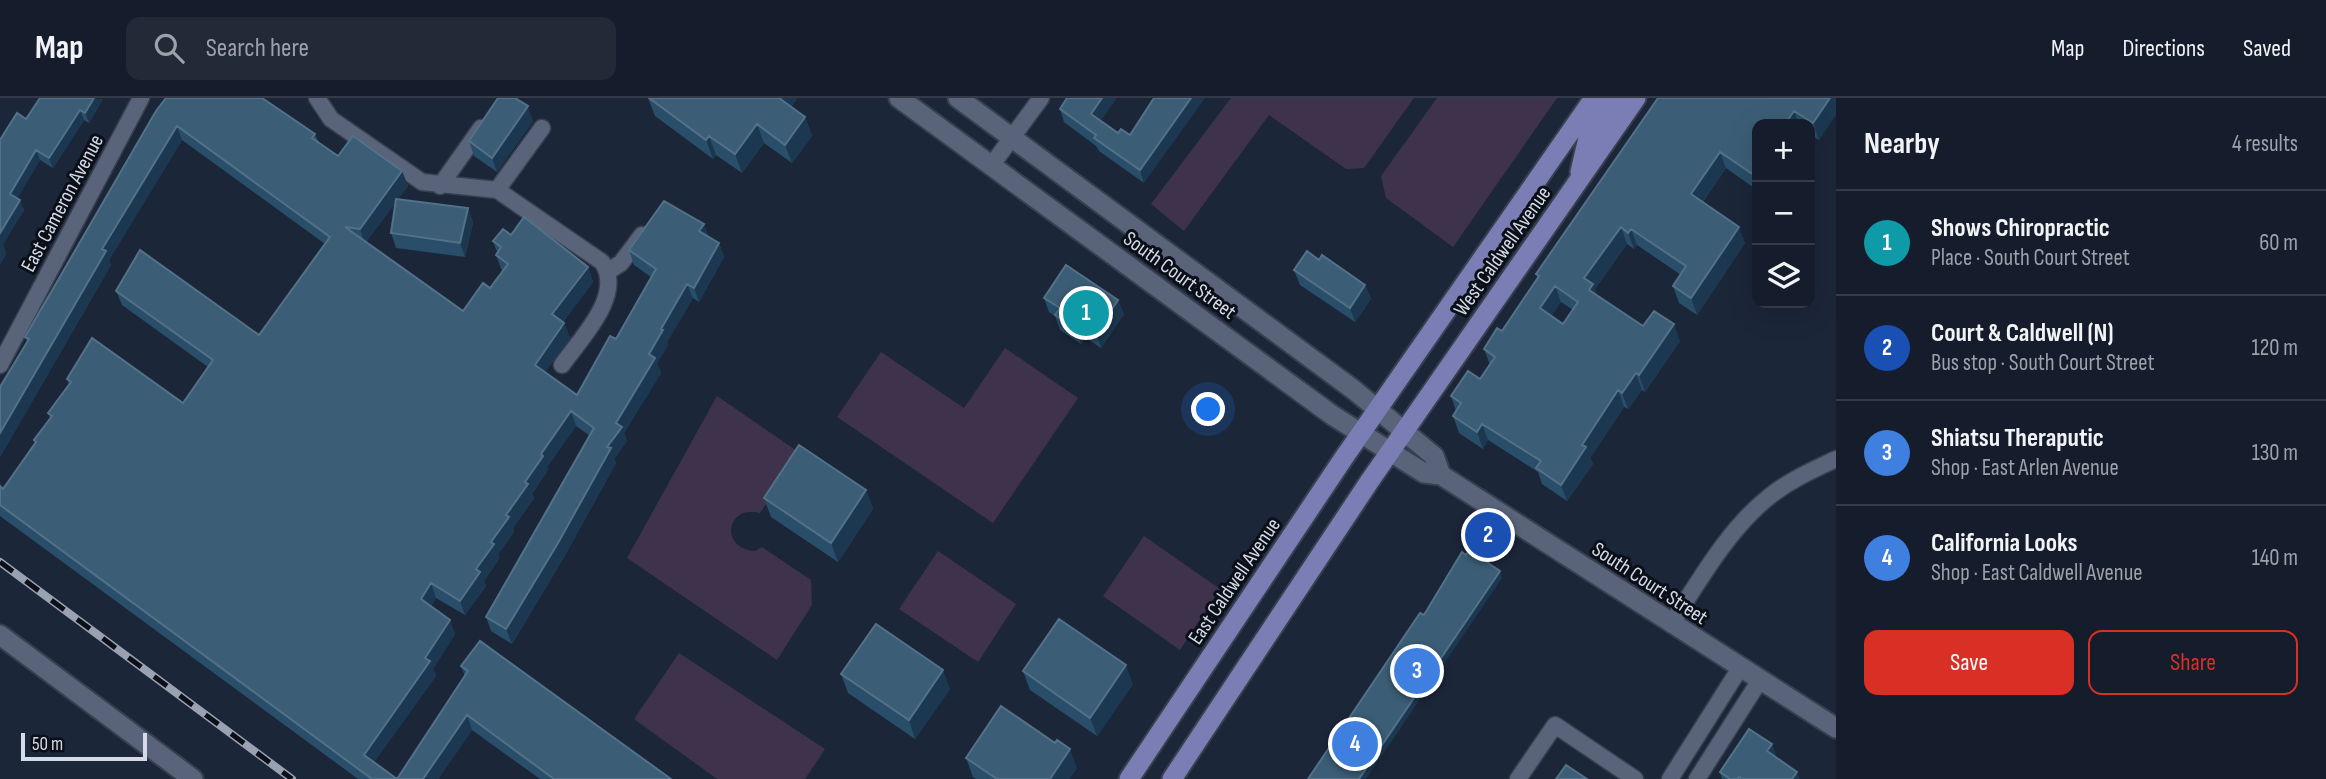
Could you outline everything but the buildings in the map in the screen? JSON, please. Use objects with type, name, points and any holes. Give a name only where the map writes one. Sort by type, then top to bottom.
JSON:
[{"type":"main road","name":"West Caldwell Avenue","points":[[1378,409],[1594,98]]},
{"type":"main road","points":[[1579,180],[1588,138],[1615,98]]},
{"type":"main road","name":"West Caldwell Avenue","points":[[1405,431],[1636,98]]},
{"type":"main road","name":"East Caldwell Avenue","points":[[1130,778],[1378,409]]},
{"type":"main road","points":[[1172,779],[1405,431]]},
{"type":"street","name":"East Cameron Avenue","points":[[0,365],[141,98]]},
{"type":"street","points":[[318,98],[331,119],[422,183],[498,190],[603,262],[609,271],[607,297],[562,365]]},
{"type":"street","name":"South Court Street","points":[[899,98],[1332,415],[1424,473],[1441,475],[1836,728]]},
{"type":"street","name":"South Court Street","points":[[958,98],[1378,409],[1434,456],[1441,475]]},
{"type":"street","points":[[991,166],[1041,98]]},
{"type":"street","points":[[440,186],[491,114]]},
{"type":"street","points":[[498,190],[542,128]]},
{"type":"street","points":[[609,271],[621,264],[652,222]]},
{"type":"street","points":[[1671,624],[1745,520],[1770,496],[1804,474],[1836,459]]},
{"type":"street","points":[[0,635],[193,779]]},
{"type":"street","points":[[1670,779],[1740,668]]},
{"type":"street","points":[[1697,779],[1759,680]]},
{"type":"street","points":[[1518,779],[1555,726],[1635,779]]},
{"type":"shaded area","points":[[1231,98],[1414,98],[1364,168],[1346,169],[1269,115],[1184,231],[1151,204]]},
{"type":"shaded area","points":[[1437,98],[1557,98],[1453,247],[1386,198],[1381,176]]},
{"type":"shaded area","points":[[1005,348],[1078,398],[993,523],[837,417],[881,352],[964,408]]},
{"type":"shaded area","points":[[717,396],[800,453],[760,513],[740,515],[731,528],[736,543],[743,548],[755,551],[762,547],[811,580],[812,605],[777,660],[627,558]]},
{"type":"shaded area","points":[[1144,536],[1220,589],[1180,650],[1103,596]]},
{"type":"shaded area","points":[[938,551],[1016,604],[978,662],[899,609]]},
{"type":"shaded area","points":[[679,653],[825,749],[805,779],[717,779],[634,719]]},
{"type":"railway","points":[[0,562],[292,779]]},
{"type":"place","name":"Shows Chiropractic","points":[[1086,313]]},
{"type":"place","name":"Court & Caldwell (N)","points":[[1488,535]]},
{"type":"place","name":"Shiatsu Theraputic","points":[[1417,671]]},
{"type":"place","name":"California Looks","points":[[1355,744]]}]
